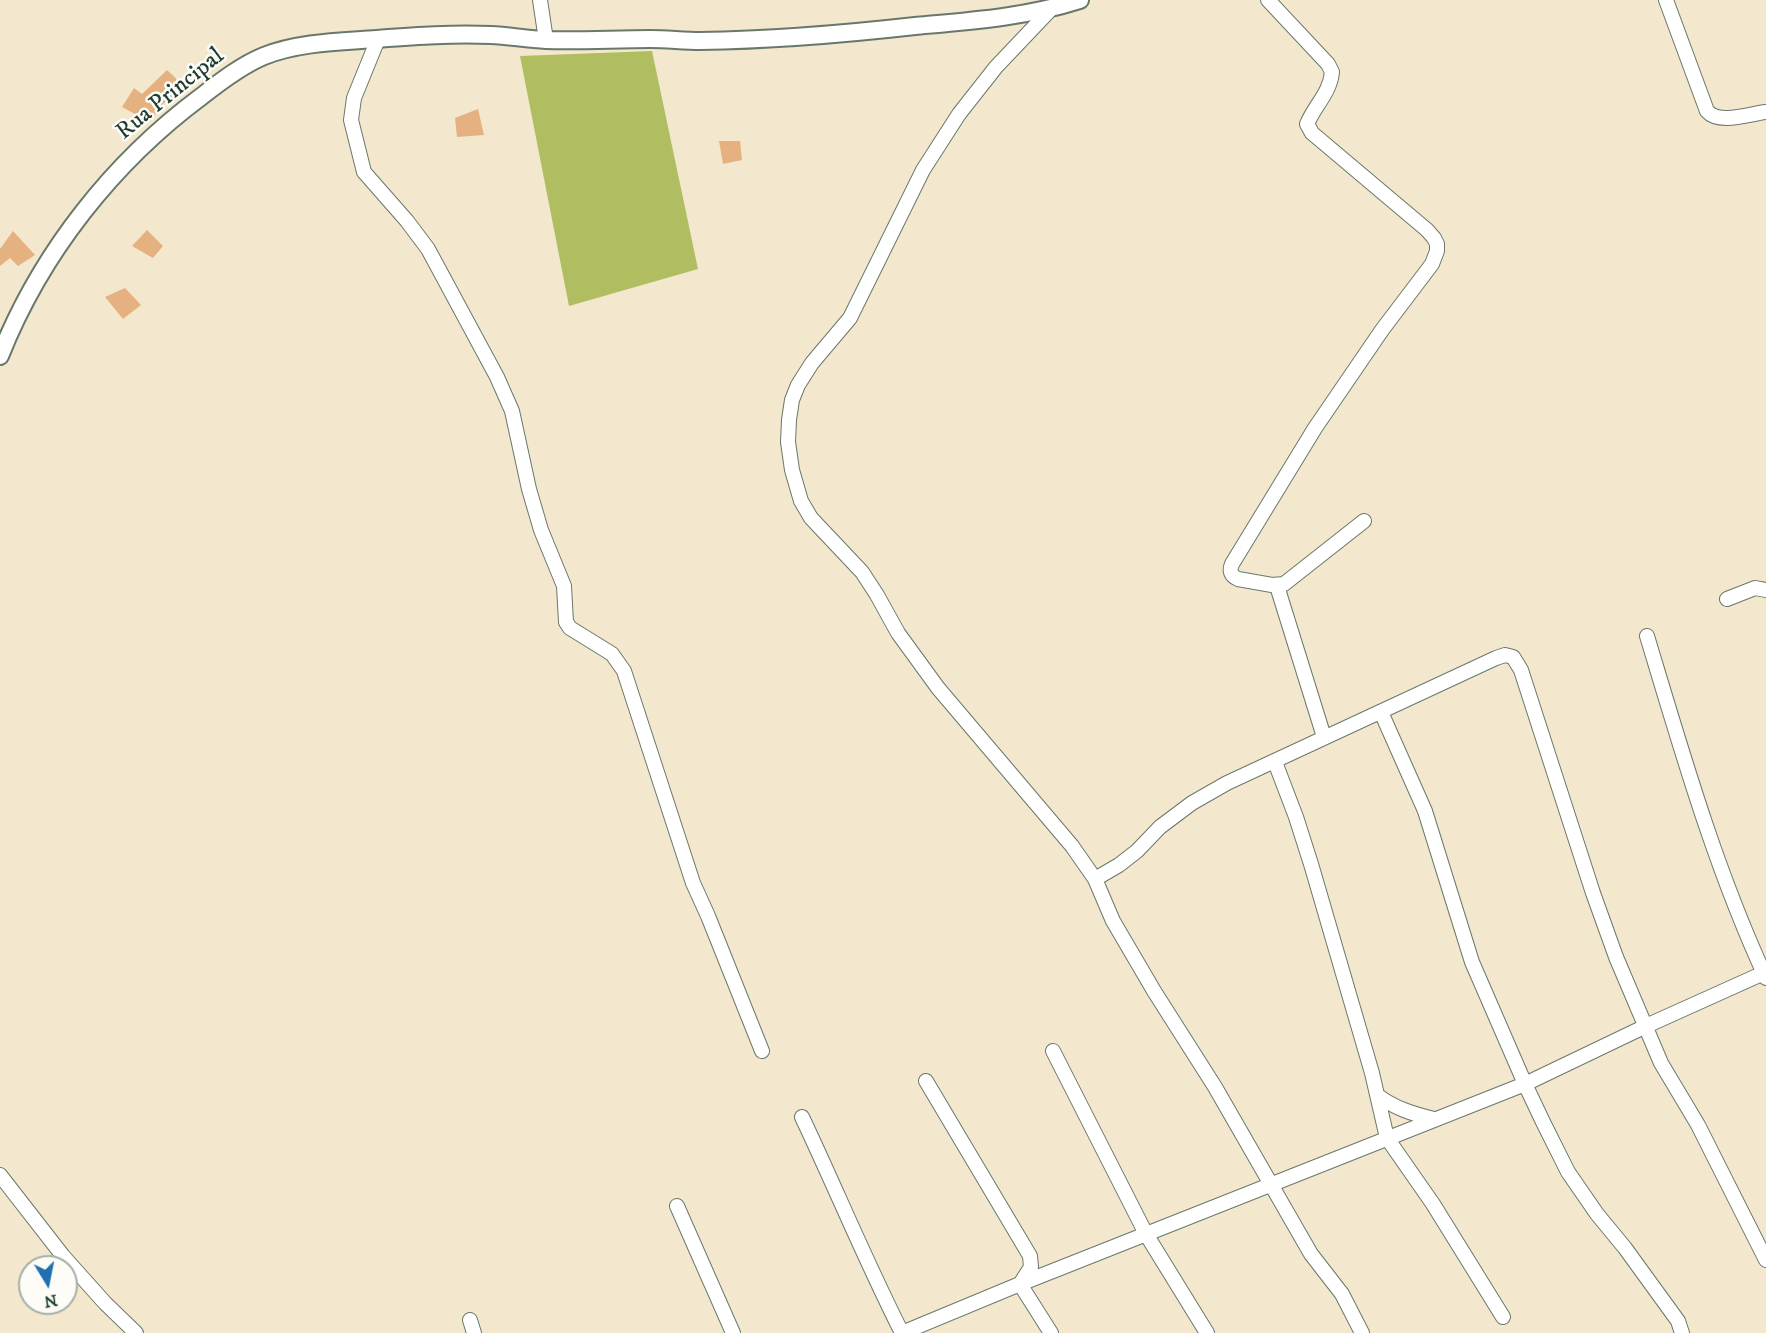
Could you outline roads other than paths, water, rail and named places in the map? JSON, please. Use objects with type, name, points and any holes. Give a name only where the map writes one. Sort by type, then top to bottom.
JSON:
[{"type":"street","points":[[540,0],[546,40]]},
{"type":"street","name":"Rua Principal","points":[[0,356],[11,329],[42,273],[85,208],[109,180],[172,118],[218,83],[264,56],[315,45],[447,34],[546,40],[699,41],[866,31],[985,19],[1052,8],[1080,0]]},
{"type":"street","points":[[1268,0],[1328,64],[1332,72],[1328,89],[1307,124],[1312,133],[1427,230],[1434,238],[1437,251],[1432,264],[1382,330],[1315,428],[1232,564],[1230,568],[1233,577],[1277,586],[1290,582],[1365,521]]},
{"type":"street","points":[[1666,0],[1707,111],[1712,117],[1722,119],[1766,111]]},
{"type":"street","points":[[1052,8],[996,66],[959,114],[923,170],[850,318],[812,363],[798,385],[792,400],[788,442],[792,470],[801,501],[811,518],[862,572],[898,633],[938,688],[1072,846],[1095,879],[1113,921],[1154,991],[1215,1087],[1311,1254],[1342,1294],[1362,1333]]},
{"type":"street","points":[[378,39],[354,98],[351,120],[364,172],[428,249],[497,376],[512,411],[529,489],[541,530],[564,586],[566,622],[570,628],[612,654],[624,671],[693,884],[762,1051]]},
{"type":"street","points":[[1277,586],[1324,738]]},
{"type":"street","points":[[1727,599],[1755,588],[1766,590]]},
{"type":"street","points":[[801,1117],[876,1282],[902,1333],[1525,1084],[1646,1026],[1765,974],[1732,899],[1693,791],[1647,636]]},
{"type":"street","points":[[1095,879],[1137,851],[1160,827],[1192,803],[1227,783],[1496,657],[1505,655],[1513,657],[1521,670],[1616,957],[1661,1063],[1698,1125],[1766,1260]]},
{"type":"street","points":[[1380,712],[1425,811],[1472,962],[1525,1084],[1568,1172],[1678,1321],[1682,1333]]},
{"type":"street","points":[[1275,762],[1311,864],[1362,1038],[1387,1138],[1433,1204],[1503,1317]]},
{"type":"street","points":[[1053,1051],[1146,1234],[1207,1333]]},
{"type":"street","points":[[926,1081],[1030,1256],[1031,1267],[1020,1284]]},
{"type":"street","points":[[1377,1095],[1414,1114],[1434,1119]]},
{"type":"street","points":[[0,1175],[63,1256],[136,1333]]},
{"type":"street","points":[[676,1206],[734,1333]]},
{"type":"street","points":[[1020,1284],[1051,1333]]}]
